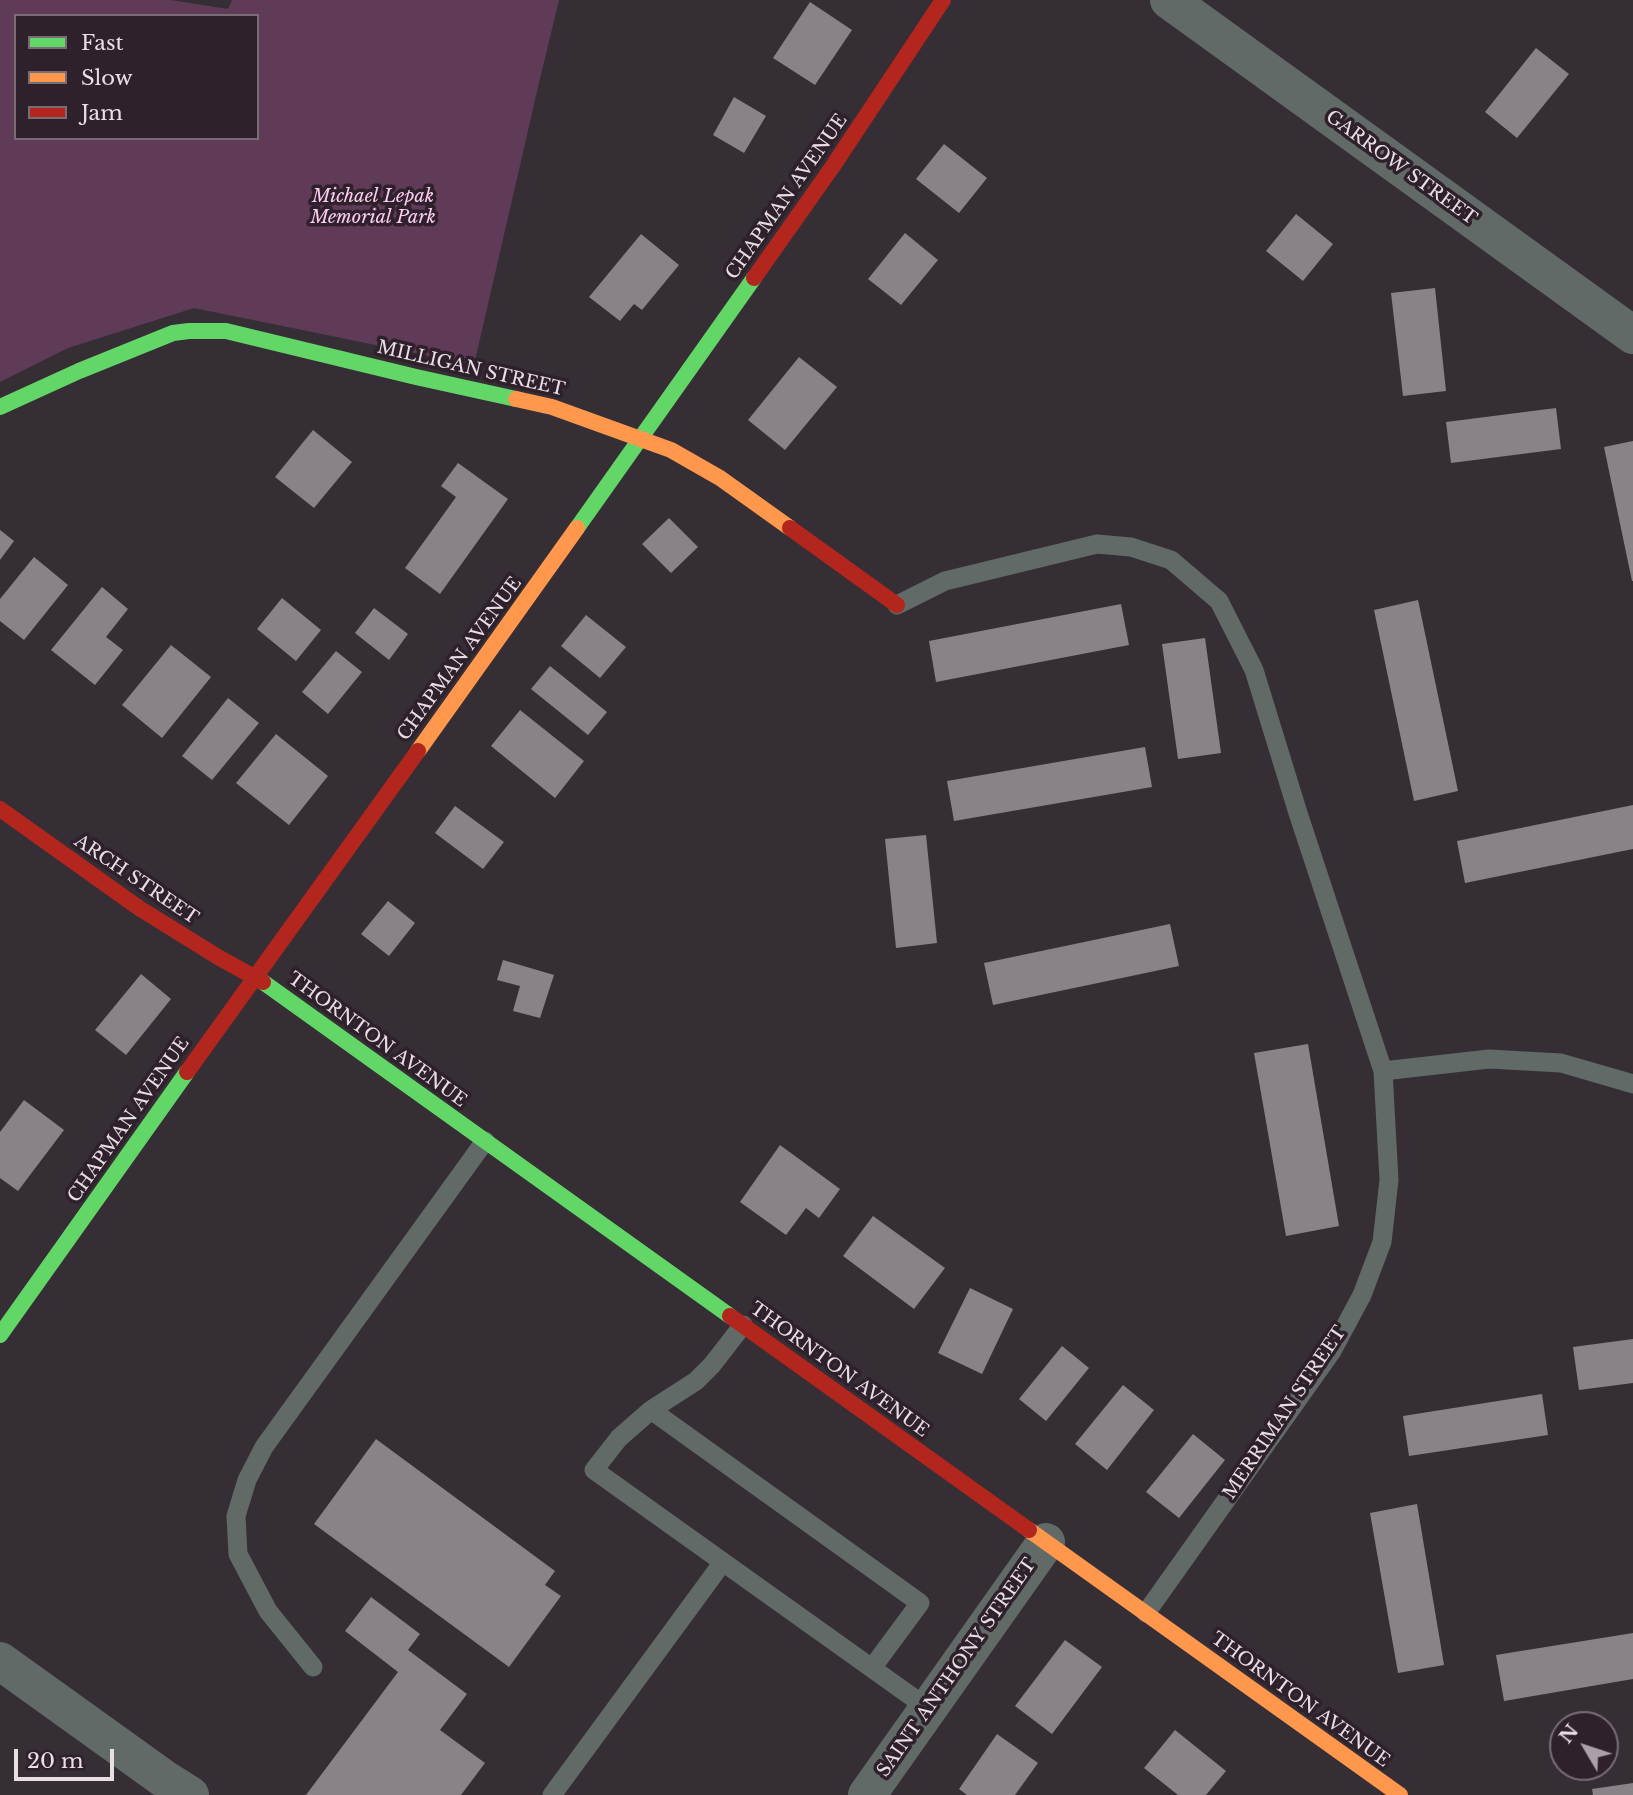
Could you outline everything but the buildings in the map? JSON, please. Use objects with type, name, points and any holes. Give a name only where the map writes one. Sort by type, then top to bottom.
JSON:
[{"type":"street","name":"CHAPMAN AVENUE","points":[[0,1335],[641,438],[833,166],[943,0]]},
{"type":"street","name":"GARROW STREET","points":[[1169,0],[1633,335]]},
{"type":"street","name":"MILLIGAN STREET","points":[[0,407],[173,333],[226,331],[552,407],[671,450],[720,478],[897,606]]},
{"type":"street","name":"ARCH STREET","points":[[0,810],[139,908],[218,957],[255,976]]},
{"type":"street","name":"THORNTON AVENUE","points":[[255,976],[1400,1795]]},
{"type":"street","name":"SAINT ANTHONY STREET","points":[[867,1795],[1046,1542]]},
{"type":"street","points":[[0,1661],[190,1795]]},
{"type":"lane","name":"MERRIMAN STREET","points":[[897,606],[944,581],[1097,544],[1131,547],[1171,560],[1219,601],[1254,670],[1383,1071],[1389,1180],[1382,1242],[1362,1295],[1332,1351],[1146,1613]]},
{"type":"lane","points":[[1383,1071],[1489,1059],[1561,1063],[1633,1084]]},
{"type":"lane","points":[[313,1667],[268,1611],[238,1554],[236,1517],[247,1480],[264,1447],[485,1141]]},
{"type":"lane","points":[[743,1325],[696,1381],[651,1410],[619,1438],[594,1470],[929,1709]]},
{"type":"lane","points":[[651,1410],[919,1603],[872,1668]]},
{"type":"lane","points":[[552,1795],[723,1562]]},
{"type":"green space","name":"Michael Lepak Memorial Park","points":[[0,0],[171,0],[228,9],[232,0],[559,0],[474,365],[194,308],[68,348],[0,382]]},
{"type":"traffic: fast","points":[[577,528],[754,278]]},
{"type":"traffic: fast","points":[[0,407],[173,333],[189,331],[226,331],[516,399]]},
{"type":"traffic: fast","points":[[263,982],[730,1316]]},
{"type":"traffic: fast","points":[[0,1335],[187,1072]]},
{"type":"traffic: slow","points":[[516,399],[552,407],[671,450],[720,478],[790,528]]},
{"type":"traffic: slow","points":[[418,751],[577,528]]},
{"type":"traffic: slow","points":[[1029,1530],[1400,1795]]},
{"type":"traffic: jam","points":[[754,278],[833,166],[943,0]]},
{"type":"traffic: jam","points":[[790,528],[897,605]]},
{"type":"traffic: jam","points":[[187,1072],[418,751]]},
{"type":"traffic: jam","points":[[0,809],[139,908],[263,982]]},
{"type":"traffic: jam","points":[[730,1316],[1029,1530]]}]
